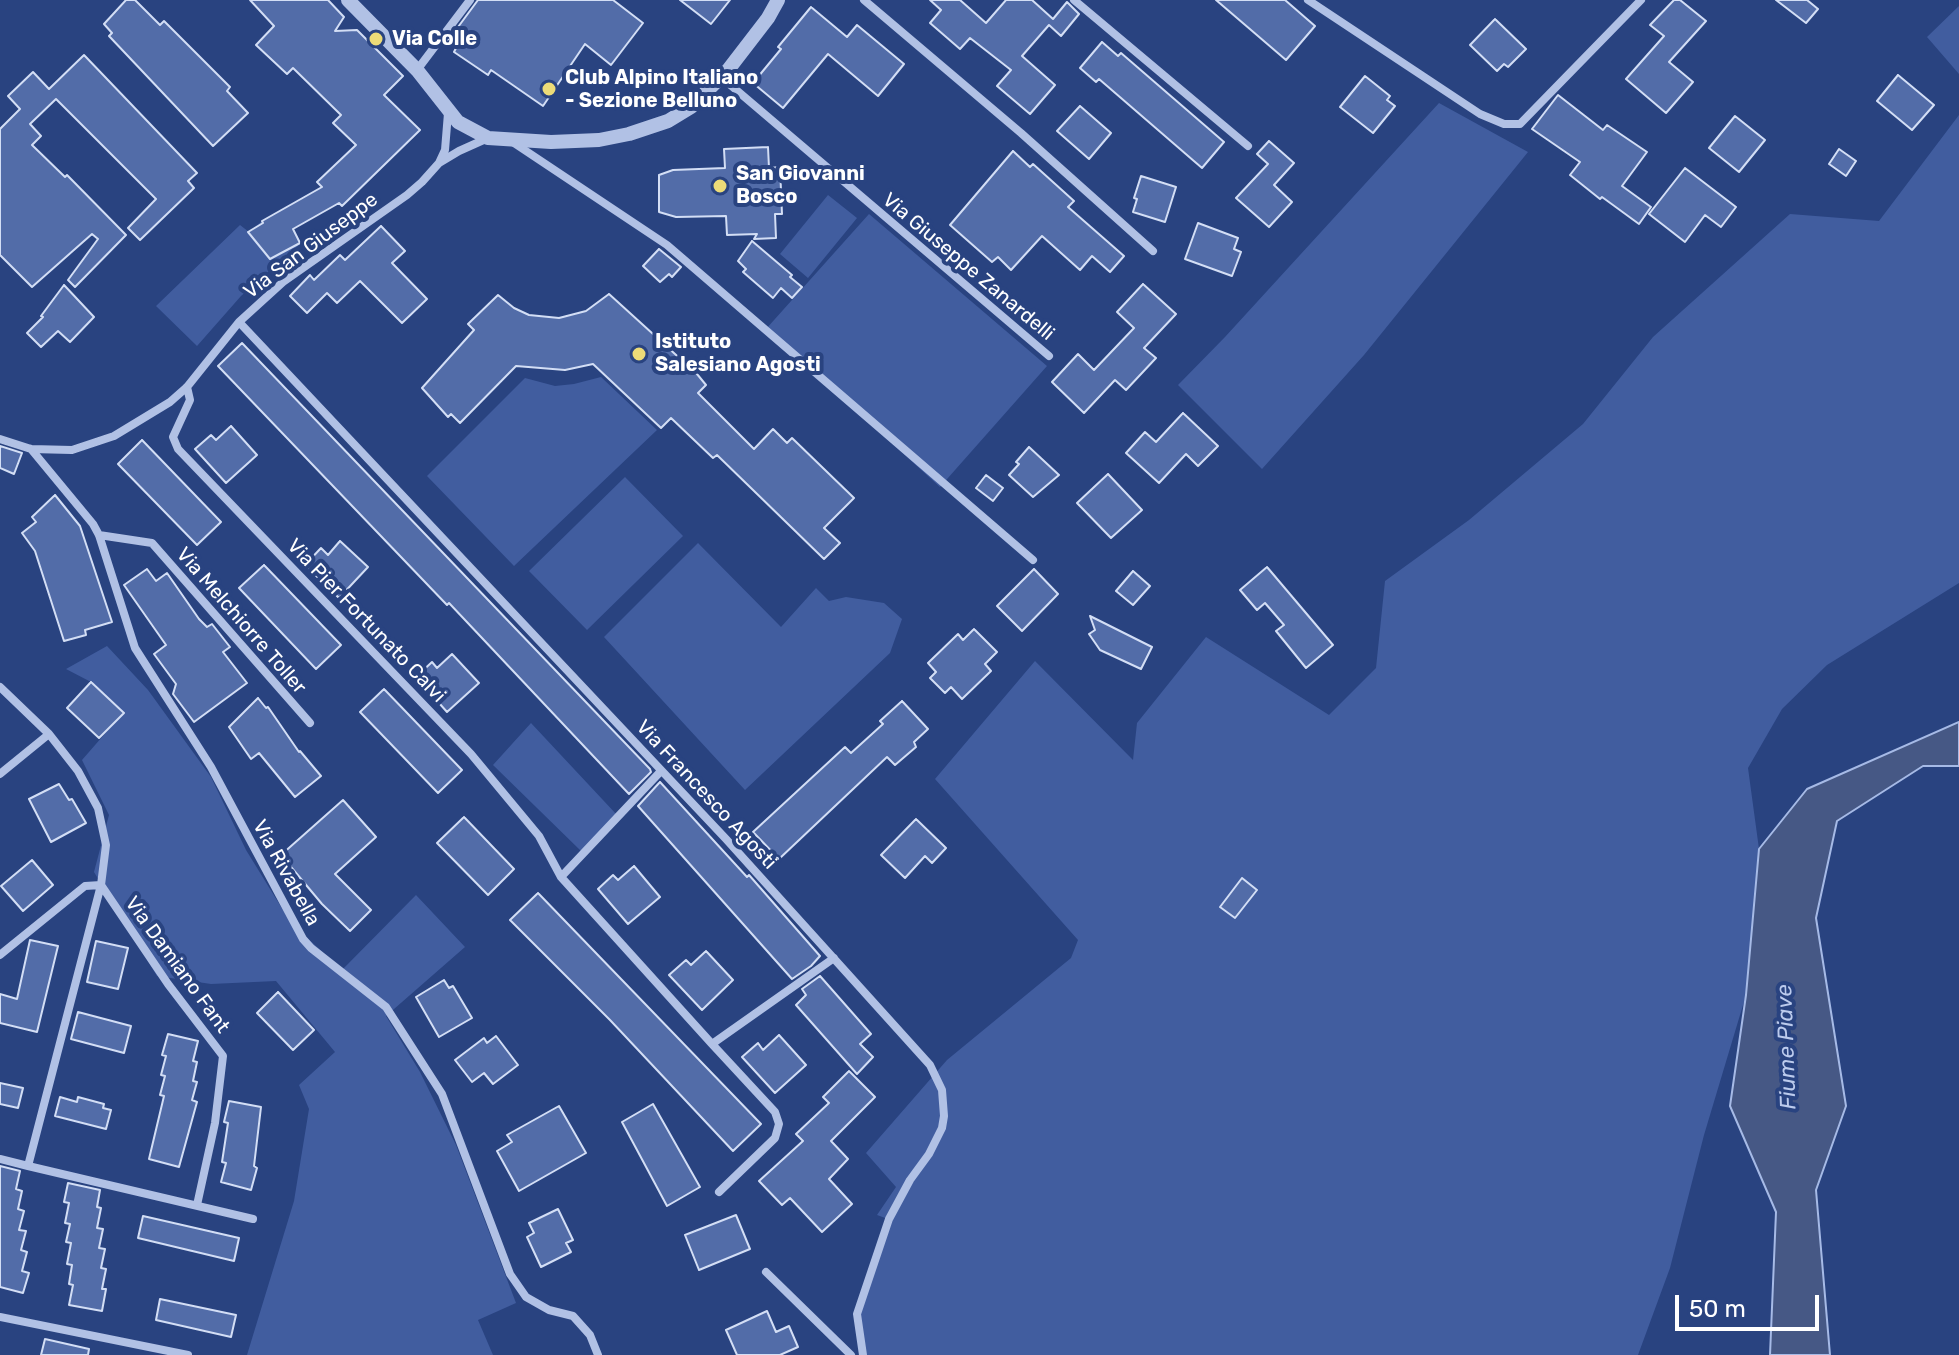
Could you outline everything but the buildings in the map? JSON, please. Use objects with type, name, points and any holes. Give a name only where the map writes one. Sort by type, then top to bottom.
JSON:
[{"type":"street","points":[[348,0],[417,70],[448,112],[467,128],[488,138],[551,142],[599,140],[629,134],[668,121],[691,107],[721,77],[768,18],[778,0]]},
{"type":"street","points":[[417,70],[470,0]]},
{"type":"street","points":[[864,0],[1021,133],[1153,251]]},
{"type":"street","points":[[1074,0],[1248,146]]},
{"type":"street","points":[[1308,0],[1480,114],[1504,124],[1520,124],[1641,0]]},
{"type":"street","name":"Via Giuseppe Zanardelli","points":[[721,77],[1049,356]]},
{"type":"street","points":[[439,163],[448,139],[448,112]]},
{"type":"street","name":"Via San Giuseppe","points":[[0,439],[31,449],[72,450],[101,441],[152,414],[187,387],[239,322],[285,280],[407,195],[439,163],[488,138]]},
{"type":"street","points":[[510,140],[667,245],[1033,560]]},
{"type":"street","name":"Via Francesco Agosti","points":[[239,322],[834,958],[923,1055],[937,1077],[944,1116],[936,1142],[903,1191],[889,1219],[857,1314],[863,1355]]},
{"type":"street","name":"Via Pier Fortunato Calvi","points":[[187,387],[190,400],[173,437],[178,449],[471,754],[539,836],[561,877],[775,1112],[779,1124],[775,1138],[719,1192]]},
{"type":"street","name":"Via Rivabella","points":[[31,449],[99,535],[135,648],[211,767],[303,939],[379,1000],[442,1094],[510,1274],[526,1297],[549,1310],[573,1316],[590,1335],[598,1355]]},
{"type":"street","name":"Via Melchiorre Toller","points":[[99,535],[152,543],[310,723]]},
{"type":"street","points":[[0,687],[49,734],[78,771],[98,808],[106,845],[101,885]]},
{"type":"street","points":[[0,774],[49,734]]},
{"type":"street","points":[[561,877],[661,771]]},
{"type":"street","name":"Via Damiano Fant","points":[[0,955],[85,886],[101,885]]},
{"type":"street","name":"Via Damiano Fant","points":[[28,1166],[101,885]]},
{"type":"street","name":"Via Damiano Fant","points":[[101,885],[168,984],[223,1056],[215,1123],[197,1205]]},
{"type":"street","points":[[712,1044],[834,958]]},
{"type":"street","points":[[0,1159],[253,1219]]},
{"type":"street","points":[[766,1272],[851,1355]]},
{"type":"street","points":[[0,1317],[188,1355]]},
{"type":"shaded area","points":[[1959,6],[1959,74],[1927,37]]},
{"type":"shaded area","points":[[1439,103],[1528,152],[1364,355],[1262,469],[1178,385]]},
{"type":"shaded area","points":[[1959,115],[1959,583],[1827,665],[1782,709],[1748,768],[1759,849],[1746,995],[1704,1135],[1670,1268],[1638,1355],[864,1355],[857,1314],[888,1219],[877,1215],[896,1187],[866,1153],[947,1060],[1071,958],[1078,940],[935,779],[1035,661],[1133,760],[1137,723],[1206,637],[1329,715],[1376,668],[1385,581],[1469,520],[1583,424],[1653,337],[1790,214],[1879,221]]},
{"type":"shaded area","points":[[314,191],[325,211],[293,229],[301,243],[241,296],[197,346],[156,306],[240,225],[249,232]]},
{"type":"shaded area","points":[[828,195],[857,218],[808,278],[780,254]]},
{"type":"shaded area","points":[[869,214],[1047,366],[940,487],[766,329]]},
{"type":"shaded area","points":[[601,377],[657,430],[514,566],[427,476],[525,378],[555,386]]},
{"type":"shaded area","points":[[625,477],[683,536],[587,630],[529,571]]},
{"type":"shaded area","points":[[698,543],[781,627],[816,588],[829,601],[846,597],[884,603],[902,619],[890,653],[745,790],[604,637]]},
{"type":"shaded area","points":[[107,646],[148,690],[211,777],[246,850],[291,923],[342,970],[416,895],[465,947],[386,1016],[420,1072],[456,1145],[516,1303],[478,1320],[493,1355],[247,1355],[294,1201],[309,1109],[299,1085],[335,1052],[276,981],[211,984],[157,976],[94,872],[109,815],[82,760],[123,713],[91,682],[66,669]]},
{"type":"shaded area","points":[[531,723],[617,815],[581,851],[493,765]]},
{"type":"water","name":"Fiume Piave","points":[[1959,722],[1959,766],[1923,766],[1837,821],[1816,918],[1846,1106],[1816,1190],[1830,1355],[1770,1355],[1776,1212],[1730,1106],[1746,995],[1759,849],[1807,789]]},
{"type":"place","name":"Via Colle","points":[[376,39]]},
{"type":"place","name":"Club Alpino Italiano - Sezione Belluno","points":[[549,89]]},
{"type":"place","name":"San Giovanni Bosco","points":[[720,186]]},
{"type":"place","name":"Istituto Salesiano Agosti","points":[[639,354]]}]
